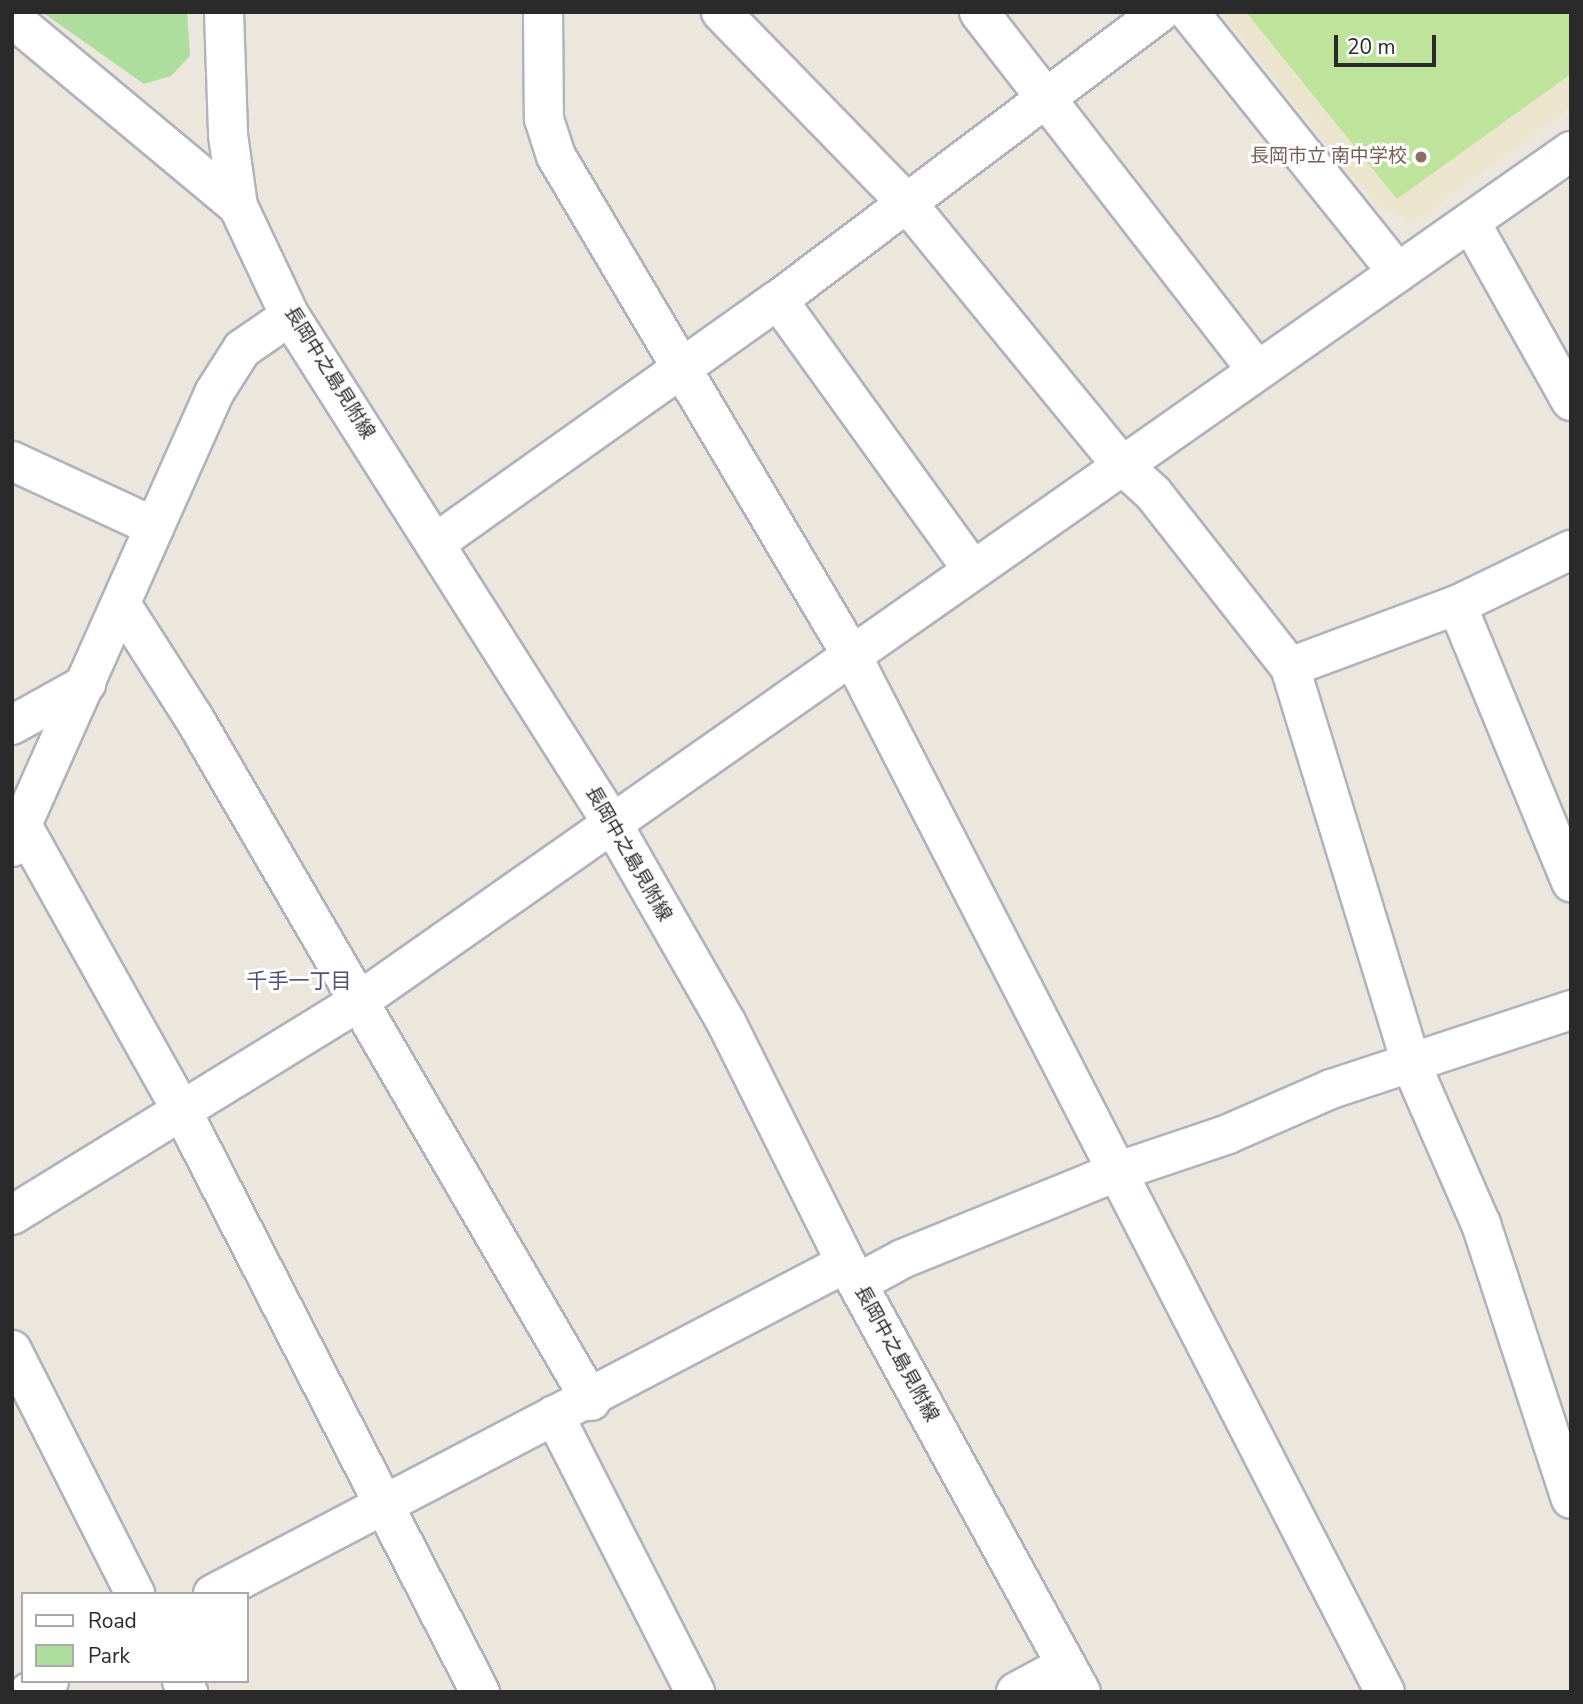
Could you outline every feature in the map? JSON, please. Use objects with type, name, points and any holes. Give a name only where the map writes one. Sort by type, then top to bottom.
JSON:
[{"type":"street","name":"長岡中之島見附線","points":[[224,12],[228,135],[238,206],[290,316],[437,542],[612,823],[727,1024],[852,1273],[1074,1678]]},
{"type":"street","points":[[543,12],[547,136],[600,237],[684,366],[852,656],[1385,1692]]},
{"type":"street","points":[[721,12],[907,203],[1121,464],[1153,493],[1290,667],[1411,1065],[1481,1224],[1570,1495]]},
{"type":"street","points":[[979,12],[1257,370]]},
{"type":"street","points":[[437,542],[778,300],[1160,12]]},
{"type":"street","points":[[1189,12],[1398,273]]},
{"type":"street","points":[[12,18],[238,206]]},
{"type":"street","points":[[12,1215],[358,1002],[1121,464],[1571,152]]},
{"type":"street","points":[[1471,223],[1571,401]]},
{"type":"street","points":[[778,300],[973,570]]},
{"type":"street","points":[[290,316],[229,364],[17,836],[182,1111],[381,1504],[480,1692]]},
{"type":"street","points":[[12,461],[155,527]]},
{"type":"street","points":[[1290,667],[1457,606],[1571,550]]},
{"type":"street","points":[[121,604],[194,718],[591,1401]]},
{"type":"street","points":[[1457,606],[1571,882]]},
{"type":"street","points":[[12,725],[86,684]]},
{"type":"street","points":[[217,1592],[554,1415],[591,1401],[852,1273],[902,1259],[1119,1171],[1571,1010]]},
{"type":"street","points":[[12,1350],[134,1592]]},
{"type":"street","points":[[554,1415],[695,1692]]},
{"type":"street","points":[[1016,1692],[1074,1678]]},
{"type":"street","points":[[29,1692],[45,1683]]},
{"type":"shaded area","name":"長岡市立 南中学校","points":[[1221,12],[1571,12],[1571,107],[1414,222],[1379,207]]},
{"type":"green space","points":[[42,12],[187,12],[190,56],[171,76],[144,84]]},
{"type":"green space","name":"長岡市立 南中学校","points":[[1246,12],[1571,12],[1571,74],[1397,199]]},
{"type":"place","name":"長岡市立 南中学校","points":[[1421,157]]},
{"type":"district","name":"千手一丁目","points":[[299,981]]}]
